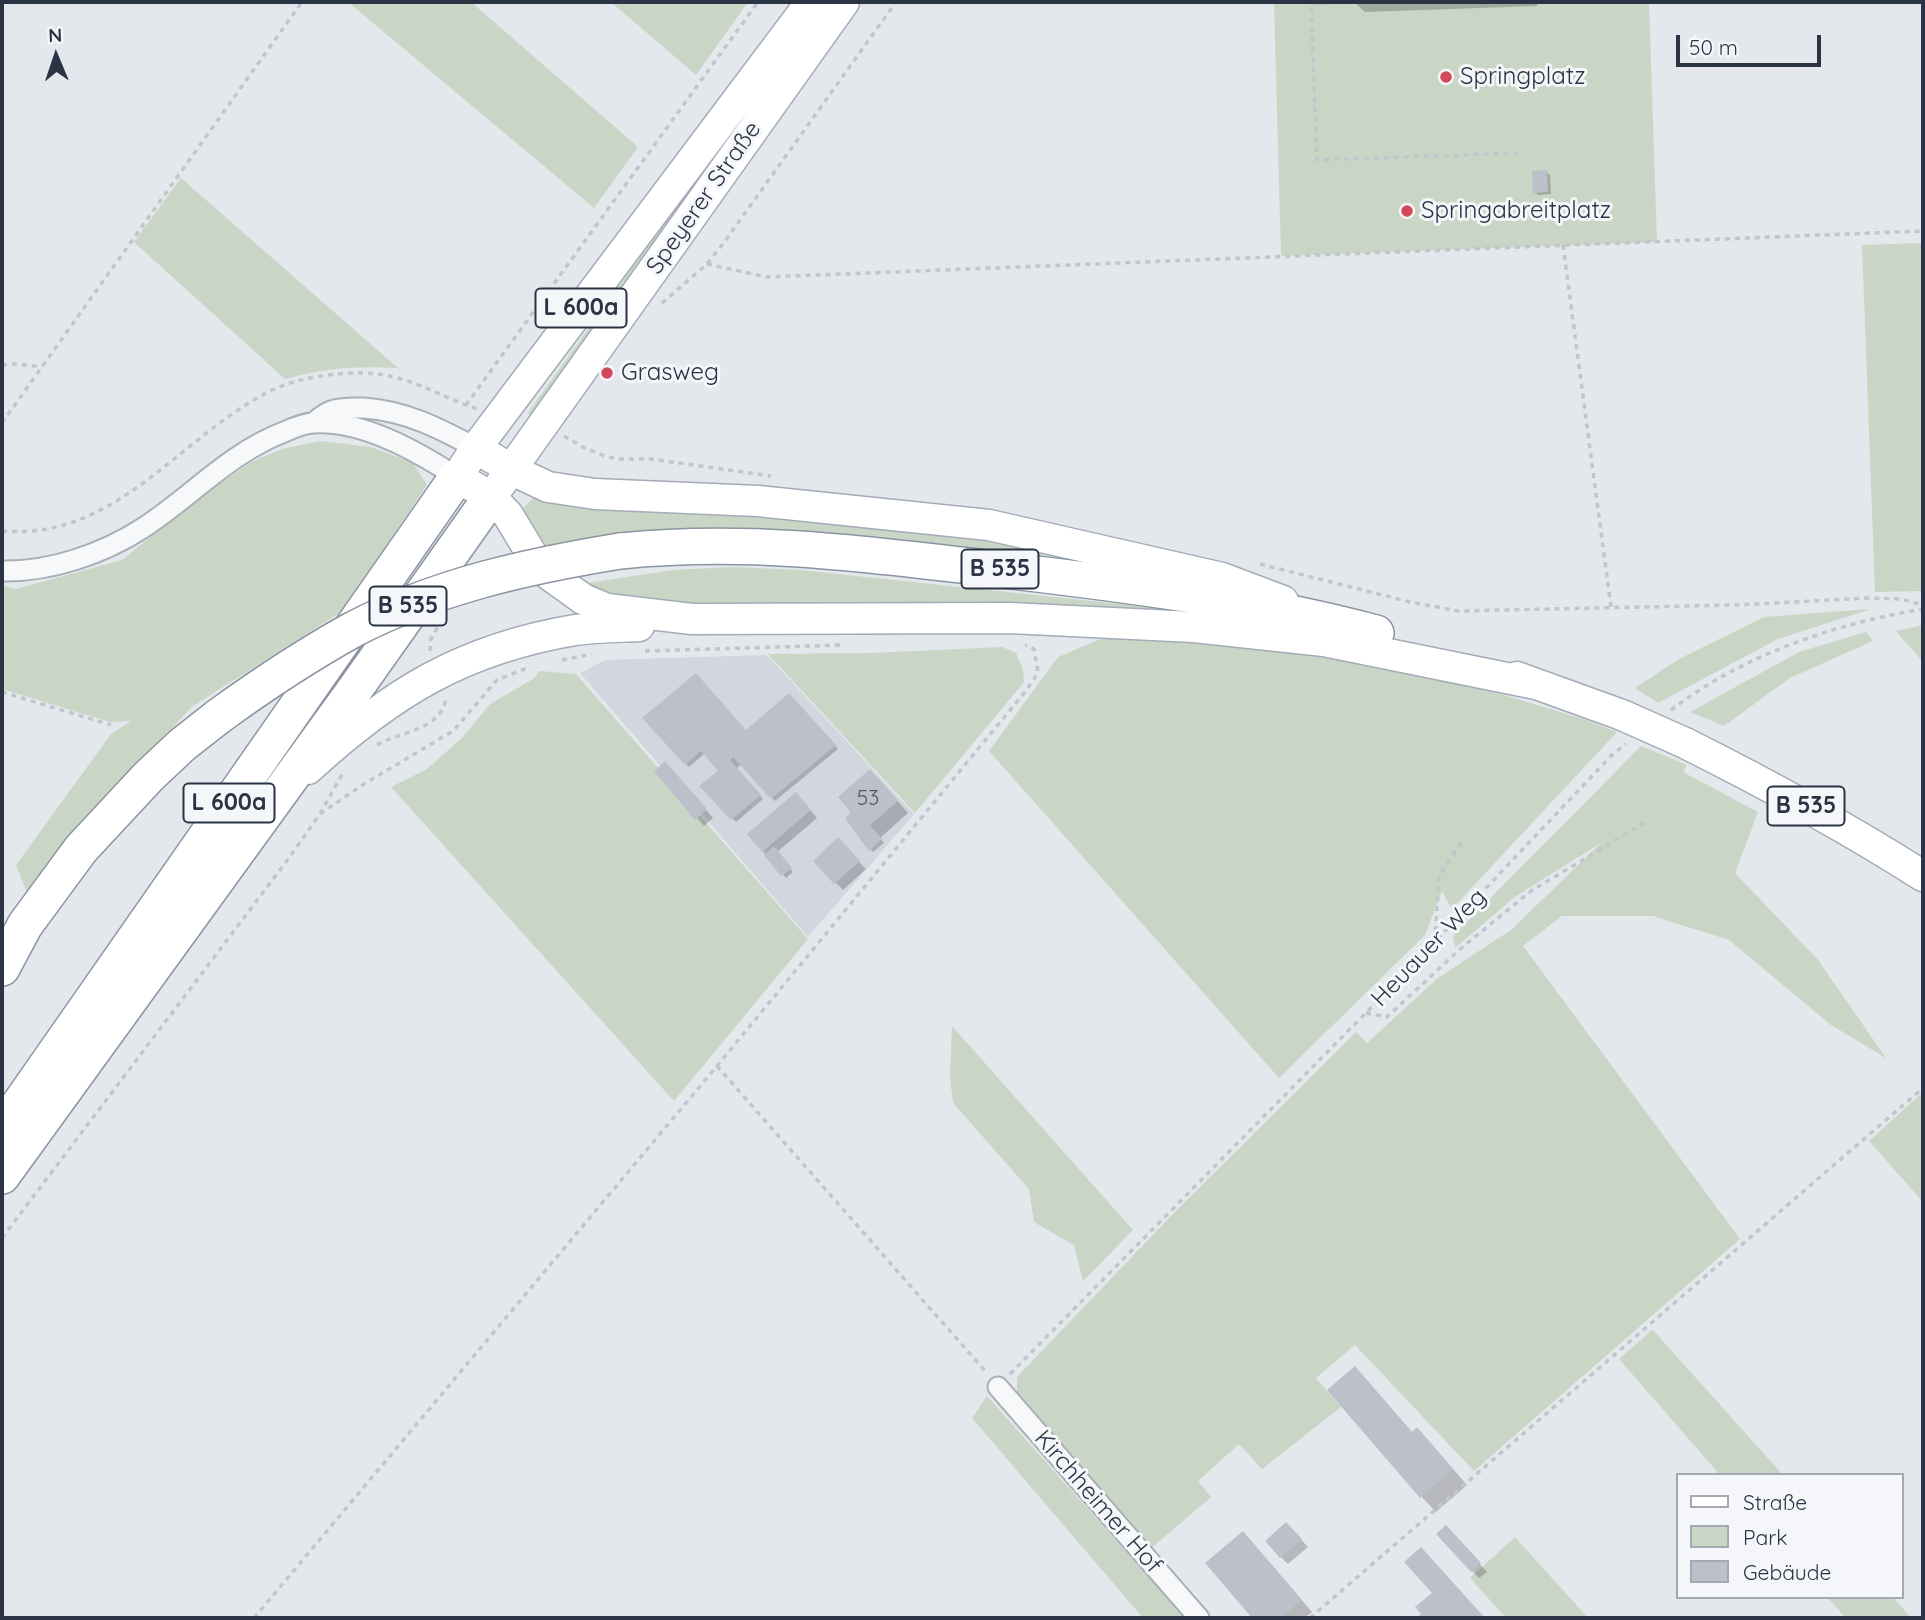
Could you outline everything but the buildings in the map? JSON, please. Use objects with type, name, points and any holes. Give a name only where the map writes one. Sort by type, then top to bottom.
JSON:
[{"type":"highway","name":"L 600a","points":[[2,1129],[457,477]]},
{"type":"highway","name":"L 600a","points":[[273,801],[502,483]]},
{"type":"highway","name":"B 535","points":[[2,968],[24,925],[81,849],[148,777],[182,745],[219,716],[269,680],[357,628],[438,593],[514,571],[620,551],[706,545],[824,549],[1225,599],[1376,633]]},
{"type":"highway","name":"B 535","points":[[2,1176],[273,801]]},
{"type":"main road","name":"Speyerer Straße","points":[[457,477],[811,2]]},
{"type":"main road","name":"Speyerer Straße","points":[[502,483],[844,2]]},
{"type":"main road","points":[[476,449],[502,483],[508,515],[540,568],[583,599],[607,609],[692,619]]},
{"type":"main road","points":[[457,477],[595,494],[758,501],[989,525],[1222,578],[1376,633]]},
{"type":"main road","name":"B 535","points":[[273,801],[373,714],[431,676],[496,649],[576,630],[692,619],[1010,618],[1194,627],[1324,641],[1536,684]]},
{"type":"main road","name":"B 535","points":[[1376,633],[1478,662],[1536,684],[1628,727],[1685,743],[1778,790],[1858,835],[1923,876]]},
{"type":"street","points":[[2,571],[61,563],[118,542],[144,527],[251,447],[286,431],[313,423],[330,411],[377,409],[406,415],[432,424],[476,449]]},
{"type":"street","points":[[313,423],[336,424],[378,436],[418,452],[457,477]]},
{"type":"street","name":"Kirchheimer Hof","points":[[998,1387],[1199,1618]]},
{"type":"path","points":[[2,423],[302,2]]},
{"type":"path","points":[[466,405],[758,2]]},
{"type":"path","points":[[658,306],[707,264],[896,2]]},
{"type":"path","points":[[1348,3],[1310,3],[1317,160],[1517,153]]},
{"type":"path","points":[[707,264],[767,276],[1923,231]]},
{"type":"path","points":[[1563,245],[1611,608]]},
{"type":"path","points":[[2,365],[42,367]]},
{"type":"path","points":[[1260,564],[1410,602],[1459,611],[1734,605],[1870,598],[1901,600],[1923,607]]},
{"type":"path","points":[[1666,713],[1688,696],[1762,656],[1818,634],[1923,607]]},
{"type":"path","points":[[254,1618],[717,1066],[1025,692],[1038,673],[1034,649],[1015,640]]},
{"type":"path","points":[[633,651],[854,645]]},
{"type":"path","points":[[558,660],[593,654]]},
{"type":"path","points":[[320,814],[364,784],[453,731],[497,680],[535,664]]},
{"type":"path","points":[[373,747],[390,737],[424,726],[438,717],[446,699],[444,687]]},
{"type":"path","points":[[2,692],[111,725]]},
{"type":"path","name":"Heuauer Weg","points":[[998,1387],[1434,943],[1612,755],[1628,727]]},
{"type":"path","points":[[2,1238],[320,814],[342,773],[350,766]]},
{"type":"path","points":[[1366,1013],[1387,1017],[1459,950],[1531,891],[1644,824]]},
{"type":"path","points":[[1434,943],[1439,876],[1462,841]]},
{"type":"path","points":[[717,1066],[998,1387]]},
{"type":"path","points":[[1310,1618],[1923,1088]]},
{"type":"shaded area","points":[[767,655],[914,814],[808,937],[580,673],[605,660]]},
{"type":"green space","points":[[348,2],[471,2],[638,147],[594,208]]},
{"type":"green space","points":[[611,2],[748,2],[696,75]]},
{"type":"green space","points":[[823,2],[833,2],[537,416],[527,414]]},
{"type":"green space","points":[[1274,2],[1649,2],[1657,242],[1281,256]]},
{"type":"green space","points":[[181,178],[398,368],[340,369],[285,379],[134,242]]},
{"type":"green space","points":[[1923,243],[1923,591],[1875,592],[1862,245]]},
{"type":"green space","points":[[320,441],[371,447],[413,463],[427,485],[341,612],[193,706],[93,810],[28,895],[16,865],[111,734],[131,721],[110,722],[2,689],[2,586],[16,589],[122,560],[195,501],[251,462],[282,449]]},
{"type":"green space","points":[[534,497],[583,505],[661,505],[1012,542],[1177,578],[668,531],[586,538],[541,550],[519,513]]},
{"type":"green space","points":[[733,567],[800,570],[1176,610],[1176,614],[851,603],[645,603],[607,599],[580,584],[673,570]]},
{"type":"green space","points":[[1871,609],[1778,639],[1658,703],[1635,688],[1679,659],[1764,617]]},
{"type":"green space","points":[[1923,625],[1923,662],[1896,631]]},
{"type":"green space","points":[[1866,632],[1873,641],[1790,678],[1724,726],[1690,712],[1799,652]]},
{"type":"green space","points":[[1110,635],[1314,649],[1448,678],[1617,732],[1452,909],[1442,891],[1425,935],[1279,1078],[989,751],[1058,657]]},
{"type":"green space","points":[[1002,647],[1016,653],[1023,669],[1024,682],[915,813],[768,654],[871,653]]},
{"type":"green space","points":[[539,671],[576,674],[808,939],[674,1101],[391,787],[427,769],[463,737],[490,704],[535,678]]},
{"type":"green space","points":[[1641,746],[1687,765],[1683,772],[1758,812],[1735,873],[1818,960],[1886,1058],[1831,1025],[1729,940],[1653,916],[1562,916],[1523,946],[1740,1239],[1474,1471],[1355,1345],[1316,1378],[1341,1407],[1262,1469],[1239,1444],[1198,1481],[1211,1497],[1149,1550],[1017,1398],[1017,1377],[1172,1215],[1356,1032],[1367,1043],[1438,978],[1511,930],[1601,843],[1516,896],[1455,948],[1453,936]]},
{"type":"green space","points":[[952,1026],[1133,1230],[1083,1281],[1074,1245],[1034,1222],[1029,1189],[953,1103],[950,1078]]},
{"type":"green space","points":[[1923,1092],[1923,1202],[1869,1141]]},
{"type":"green space","points":[[1653,1330],[1781,1473],[1718,1473],[1619,1359]]},
{"type":"green space","points":[[987,1396],[1185,1618],[1143,1618],[972,1418]]},
{"type":"green space","points":[[1515,1537],[1588,1618],[1506,1618],[1470,1578]]},
{"type":"green space","points":[[1829,1599],[1895,1599],[1911,1618],[1846,1618]]},
{"type":"place","name":"Springplatz","points":[[1446,77]]},
{"type":"place","name":"Springabreitplatz","points":[[1407,211]]},
{"type":"place","name":"Grasweg","points":[[607,373]]}]
